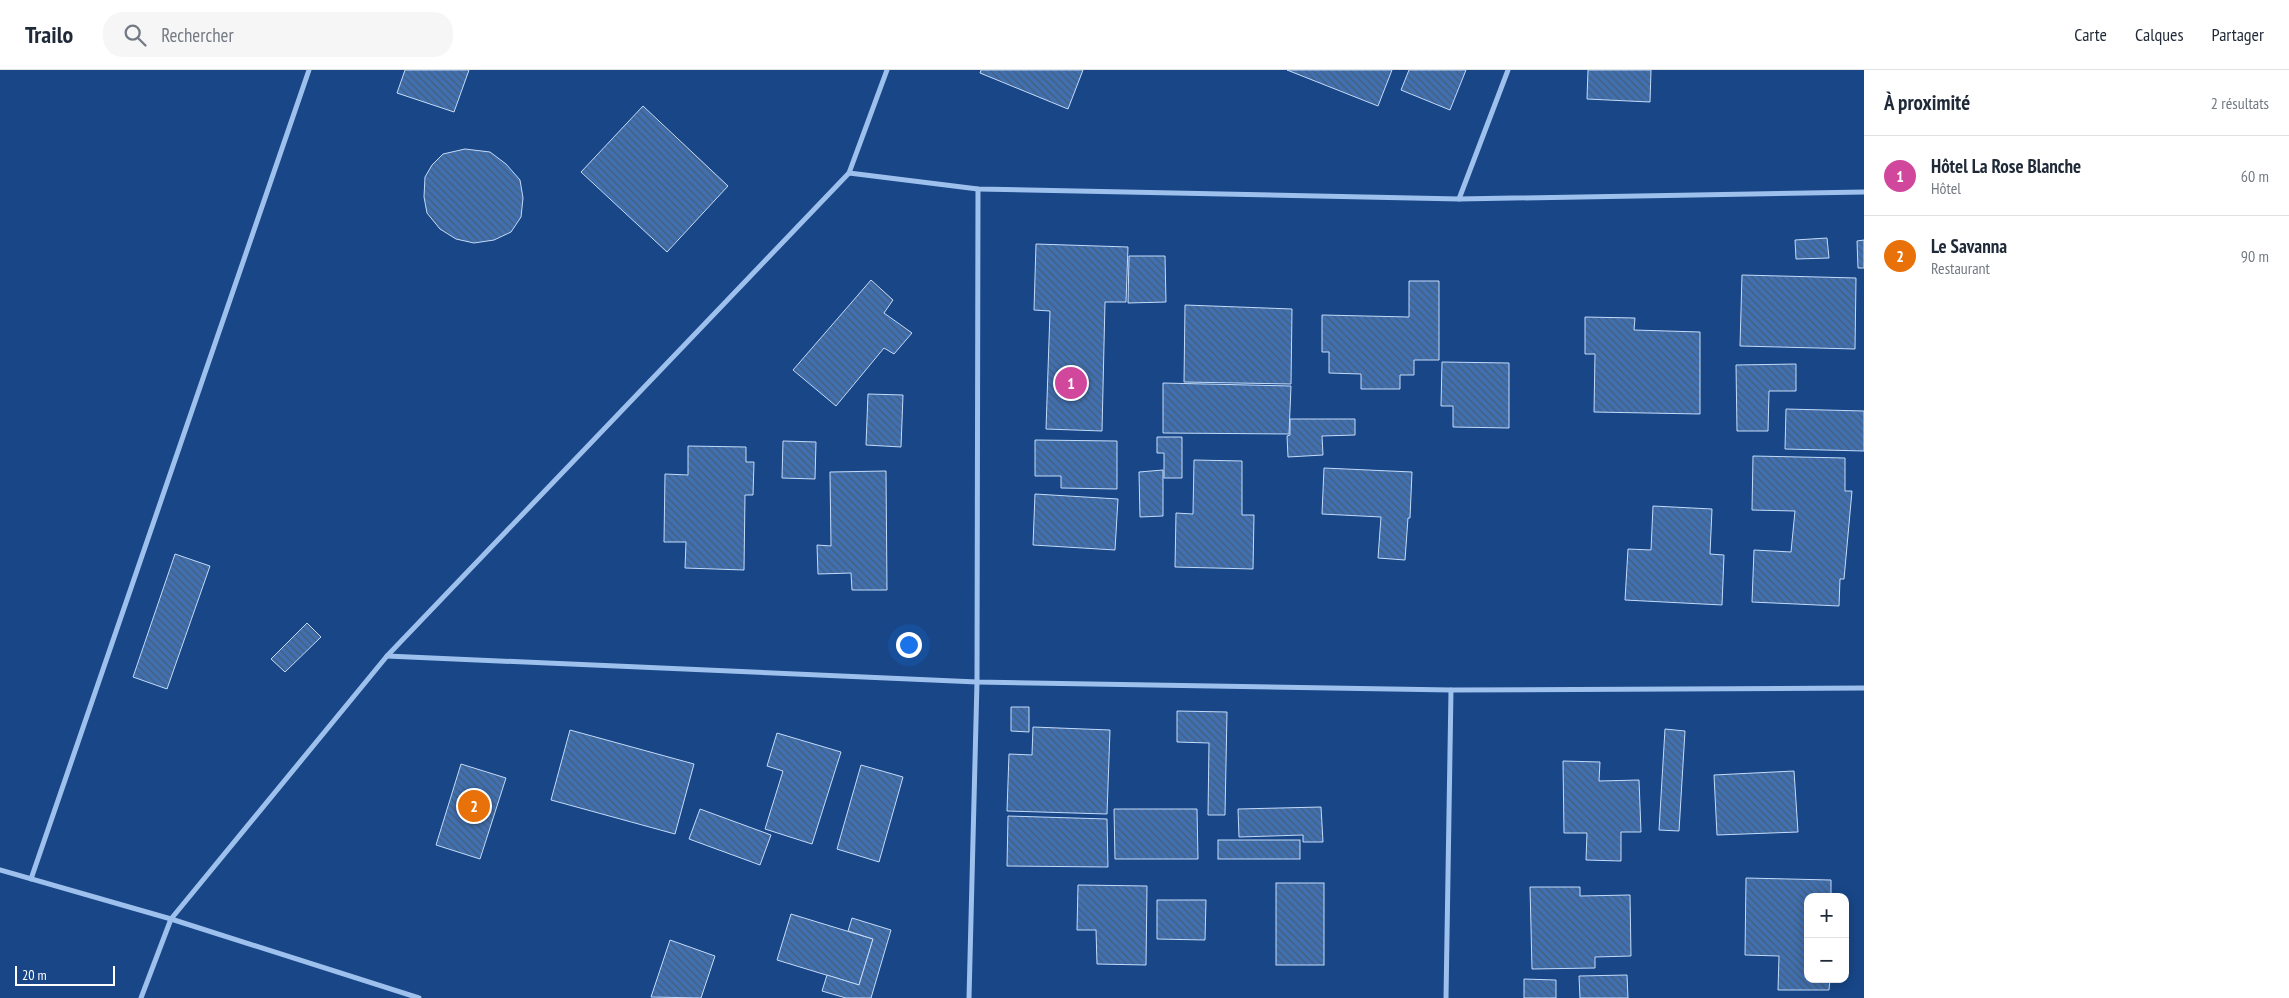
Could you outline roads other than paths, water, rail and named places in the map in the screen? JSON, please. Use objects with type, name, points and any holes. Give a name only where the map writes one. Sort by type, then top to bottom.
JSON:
[{"type":"street","points":[[31,879],[309,70]]},
{"type":"street","points":[[141,998],[171,919],[387,656],[849,173],[887,70]]},
{"type":"street","points":[[1459,199],[1508,70]]},
{"type":"street","points":[[849,173],[978,189],[1459,199],[1864,192]]},
{"type":"street","points":[[969,998],[977,682],[978,189]]},
{"type":"street","points":[[387,656],[977,682],[1451,690],[1864,688]]},
{"type":"street","points":[[1446,998],[1451,690]]},
{"type":"street","points":[[0,870],[171,919],[419,998]]},
{"type":"place","name":"Hôtel La Rose Blanche","points":[[1071,383]]},
{"type":"place","name":"Le Savanna","points":[[474,806]]}]
